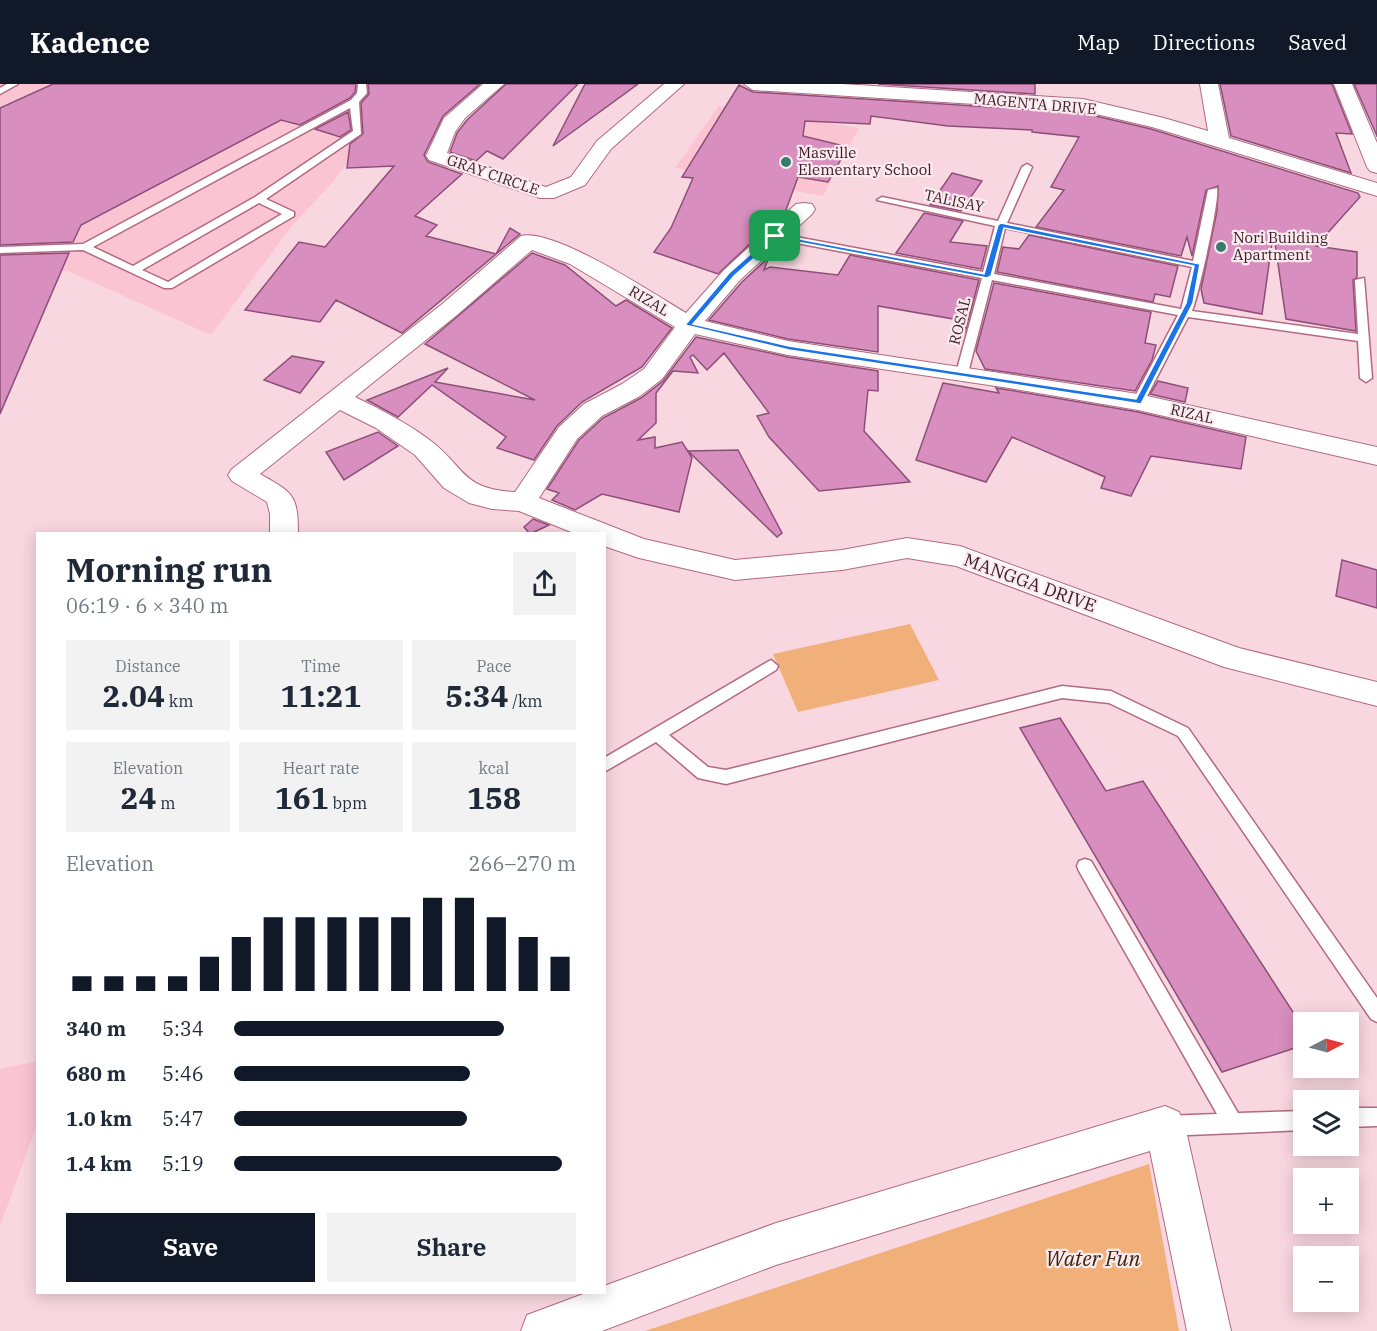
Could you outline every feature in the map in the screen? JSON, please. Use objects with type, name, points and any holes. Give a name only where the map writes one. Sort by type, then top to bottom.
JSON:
[{"type":"street","name":"GRAY CIRCLE","points":[[495,84],[461,108],[441,138],[435,156],[547,194],[578,181],[604,145],[675,84]]},
{"type":"street","name":"MAGENTA DRIVE","points":[[753,84],[1083,105],[1157,122],[1377,190]]},
{"type":"street","points":[[1209,84],[1220,143]]},
{"type":"street","points":[[1343,84],[1377,167]]},
{"type":"street","points":[[522,502],[568,433],[593,410],[631,390],[653,374],[689,325],[732,274],[804,209]]},
{"type":"street","name":"RIZAL","points":[[337,399],[450,310],[529,241],[578,259],[689,325],[789,348],[1138,402],[1377,456]]},
{"type":"street","points":[[284,532],[284,514],[279,497],[241,475],[337,399]]},
{"type":"street","name":"MANGGA DRIVE","points":[[337,399],[385,422],[424,450],[453,482],[479,496],[492,500],[522,502],[599,532]]},
{"type":"street","name":"MANGGA DRIVE","points":[[606,535],[639,548],[735,570],[842,560],[907,548],[960,556],[1235,659],[1377,694]]},
{"type":"street","points":[[543,1331],[777,1244],[1165,1126],[1209,1331]]},
{"type":"lane","points":[[0,91],[15,84]]},
{"type":"lane","points":[[85,248],[354,102],[362,93],[362,84]]},
{"type":"lane","points":[[133,270],[259,199],[358,132],[354,102]]},
{"type":"lane","name":"ROSAL","points":[[962,373],[1001,225],[1027,167]]},
{"type":"lane","points":[[1138,402],[1190,303],[1213,190]]},
{"type":"lane","points":[[0,250],[85,248],[168,286],[290,214],[259,199]]},
{"type":"lane","name":"TALISAY","points":[[882,200],[1198,265]]},
{"type":"lane","points":[[775,236],[1185,313],[1364,338]]},
{"type":"lane","points":[[1360,280],[1366,378]]},
{"type":"lane","points":[[606,765],[771,666]]},
{"type":"lane","points":[[658,735],[704,773],[726,777],[1062,692],[1111,697],[1183,732],[1377,1013]]},
{"type":"lane","points":[[1085,866],[1233,1123]]},
{"type":"lane","points":[[1359,1118],[1377,1117]]},
{"type":"lane","points":[[1165,1126],[1293,1120]]},
{"type":"shaded area","points":[[0,84],[377,84],[403,94],[331,184],[291,227],[211,335],[68,271],[0,272]]},
{"type":"shaded area","points":[[719,106],[859,128],[823,196],[675,168]]},
{"type":"shaded area","points":[[36,1061],[36,1128],[0,1226],[0,1069]]},
{"type":"green space","points":[[910,624],[939,680],[798,712],[773,654]]},
{"type":"green space","name":"Water Fun","points":[[1149,1164],[1179,1331],[645,1331]]},
{"type":"building","points":[[53,84],[356,84],[355,92],[350,98],[300,125],[281,120],[81,225],[73,242],[0,245],[0,108]]},
{"type":"building","points":[[368,84],[480,84],[443,116],[424,155],[428,162],[462,174],[415,216],[437,225],[426,236],[496,254],[510,228],[520,234],[402,333],[336,300],[320,322],[245,310],[299,242],[325,247],[394,166],[347,168],[350,144],[363,134],[361,103],[369,94]]},
{"type":"building","points":[[506,84],[578,84],[503,159],[487,151],[476,161],[450,152],[457,133],[467,120]]},
{"type":"building","points":[[585,84],[638,84],[553,146]]},
{"type":"building","points":[[878,84],[1035,84],[1035,94]]},
{"type":"building","points":[[1220,84],[1332,84],[1352,134],[1336,133],[1351,173],[1231,136]]},
{"type":"building","points":[[1354,84],[1377,84],[1377,136]]},
{"type":"building","points":[[739,85],[753,92],[1083,113],[1151,129],[1358,193],[1360,197],[1316,246],[1357,252],[1357,277],[1353,280],[1356,331],[1286,319],[1275,243],[1272,243],[1262,314],[1204,303],[1201,289],[1217,211],[1218,186],[1206,190],[1192,256],[1187,237],[1181,256],[1036,227],[1064,190],[1051,187],[1079,137],[1032,132],[1032,130],[948,126],[871,116],[870,124],[805,121],[803,136],[848,147],[828,182],[798,177],[786,210],[718,274],[654,252],[671,228],[693,178],[682,177]]},
{"type":"building","points":[[348,112],[351,130],[340,137],[315,129]]},
{"type":"building","points":[[952,173],[982,181],[961,211],[930,205]]},
{"type":"building","points":[[924,213],[963,221],[950,242],[987,246],[981,269],[896,253]]},
{"type":"building","points":[[1029,235],[1178,266],[1170,297],[1155,294],[1153,302],[997,272],[1003,247],[1019,249]]},
{"type":"building","points":[[69,253],[0,414],[0,255]]},
{"type":"building","points":[[532,253],[565,265],[616,306],[626,300],[672,328],[642,367],[582,402],[557,426],[534,460],[497,448],[506,437],[432,385],[398,417],[367,400],[448,368],[435,382],[535,400],[425,344]]},
{"type":"building","points":[[850,255],[979,280],[965,332],[959,320],[878,306],[878,352],[788,339],[709,320],[742,282],[769,257],[764,270],[770,267],[838,275]]},
{"type":"building","points":[[994,283],[1151,312],[1145,343],[1156,345],[1152,360],[1135,391],[985,369],[976,351]]},
{"type":"building","points":[[696,337],[788,357],[878,371],[878,391],[868,390],[864,431],[910,482],[819,491],[769,437],[757,416],[769,413],[724,353],[707,370],[693,355],[690,357],[698,373],[673,371],[656,393],[656,423],[638,440],[655,437],[655,448],[682,442],[692,458],[679,512],[602,494],[575,510],[552,500],[559,493],[547,489],[579,440],[603,418],[641,398],[663,381]]},
{"type":"building","points":[[292,356],[324,362],[300,393],[264,380]]},
{"type":"building","points":[[1158,381],[1188,388],[1185,402],[1150,394]]},
{"type":"building","points":[[943,383],[999,393],[996,388],[1138,412],[1246,437],[1241,469],[1151,456],[1131,496],[1101,488],[1105,477],[1012,437],[986,482],[916,460]]},
{"type":"building","points":[[378,432],[398,446],[344,480],[326,452]]},
{"type":"building","points":[[738,450],[782,533],[777,537],[688,451]]},
{"type":"building","points":[[533,519],[549,525],[534,532],[528,532],[524,527]]},
{"type":"building","points":[[1342,560],[1377,570],[1377,608],[1336,596]]},
{"type":"building","points":[[1060,718],[1106,791],[1143,781],[1293,1012],[1293,1049],[1222,1072],[1020,728]]},
{"type":"place","name":"Masville Elementary School","points":[[786,162]]},
{"type":"place","name":"Nori Building Apartment","points":[[1221,247]]},
{"type":"route","points":[[1001,225],[1198,265],[1190,303],[1138,402],[1009,380],[789,348],[689,325],[732,274],[775,236],[987,276],[1001,225]]}]
